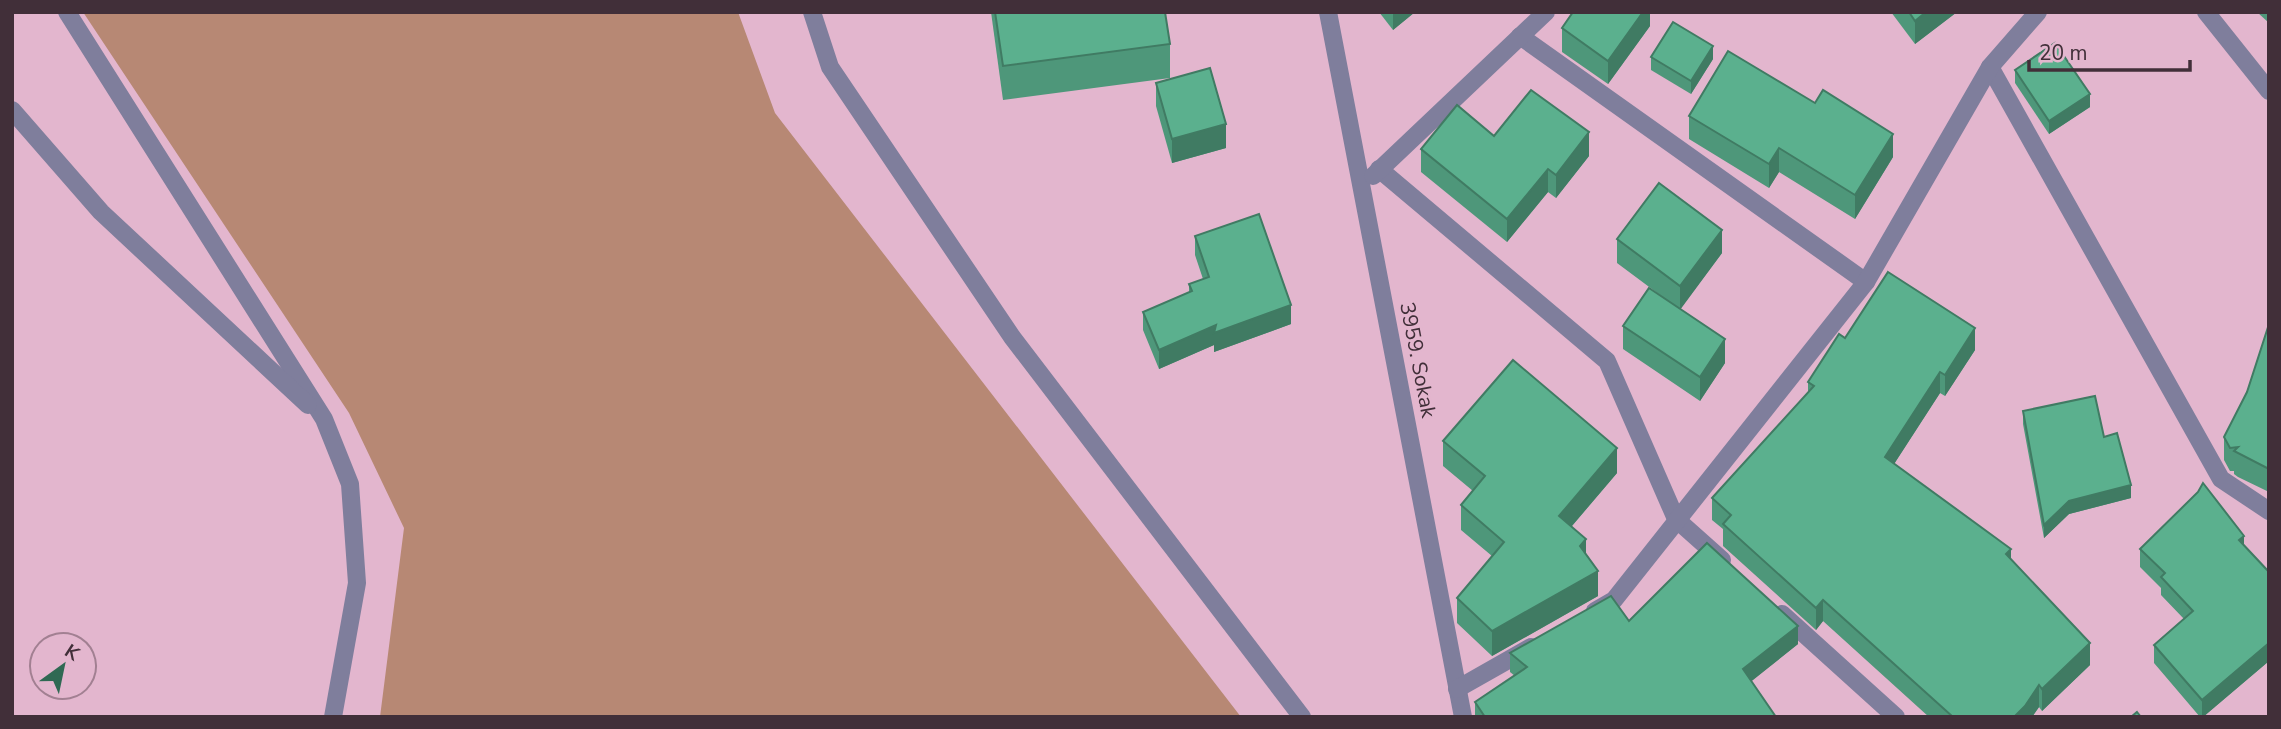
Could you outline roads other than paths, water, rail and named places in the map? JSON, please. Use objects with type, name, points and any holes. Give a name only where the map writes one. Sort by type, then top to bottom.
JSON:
[{"type":"street","points":[[67,12],[324,419],[350,484],[357,583],[333,717]]},
{"type":"street","points":[[812,12],[830,67],[1012,337],[1303,717]]},
{"type":"street","name":"3959. Sokak","points":[[1328,12],[1463,717]]},
{"type":"street","points":[[1362,187],[1546,12]]},
{"type":"street","points":[[1578,621],[1614,600],[1866,282],[1990,67],[2038,12]]},
{"type":"street","points":[[2206,12],[2269,92]]},
{"type":"street","points":[[1520,37],[1866,282]]},
{"type":"street","points":[[1990,67],[2221,479],[2269,511]]},
{"type":"street","points":[[12,110],[101,212],[324,419]]},
{"type":"street","points":[[1380,169],[1606,360],[1676,519],[1736,573]]},
{"type":"street","points":[[1766,600],[1896,717]]},
{"type":"street","points":[[1457,689],[1542,641]]}]
